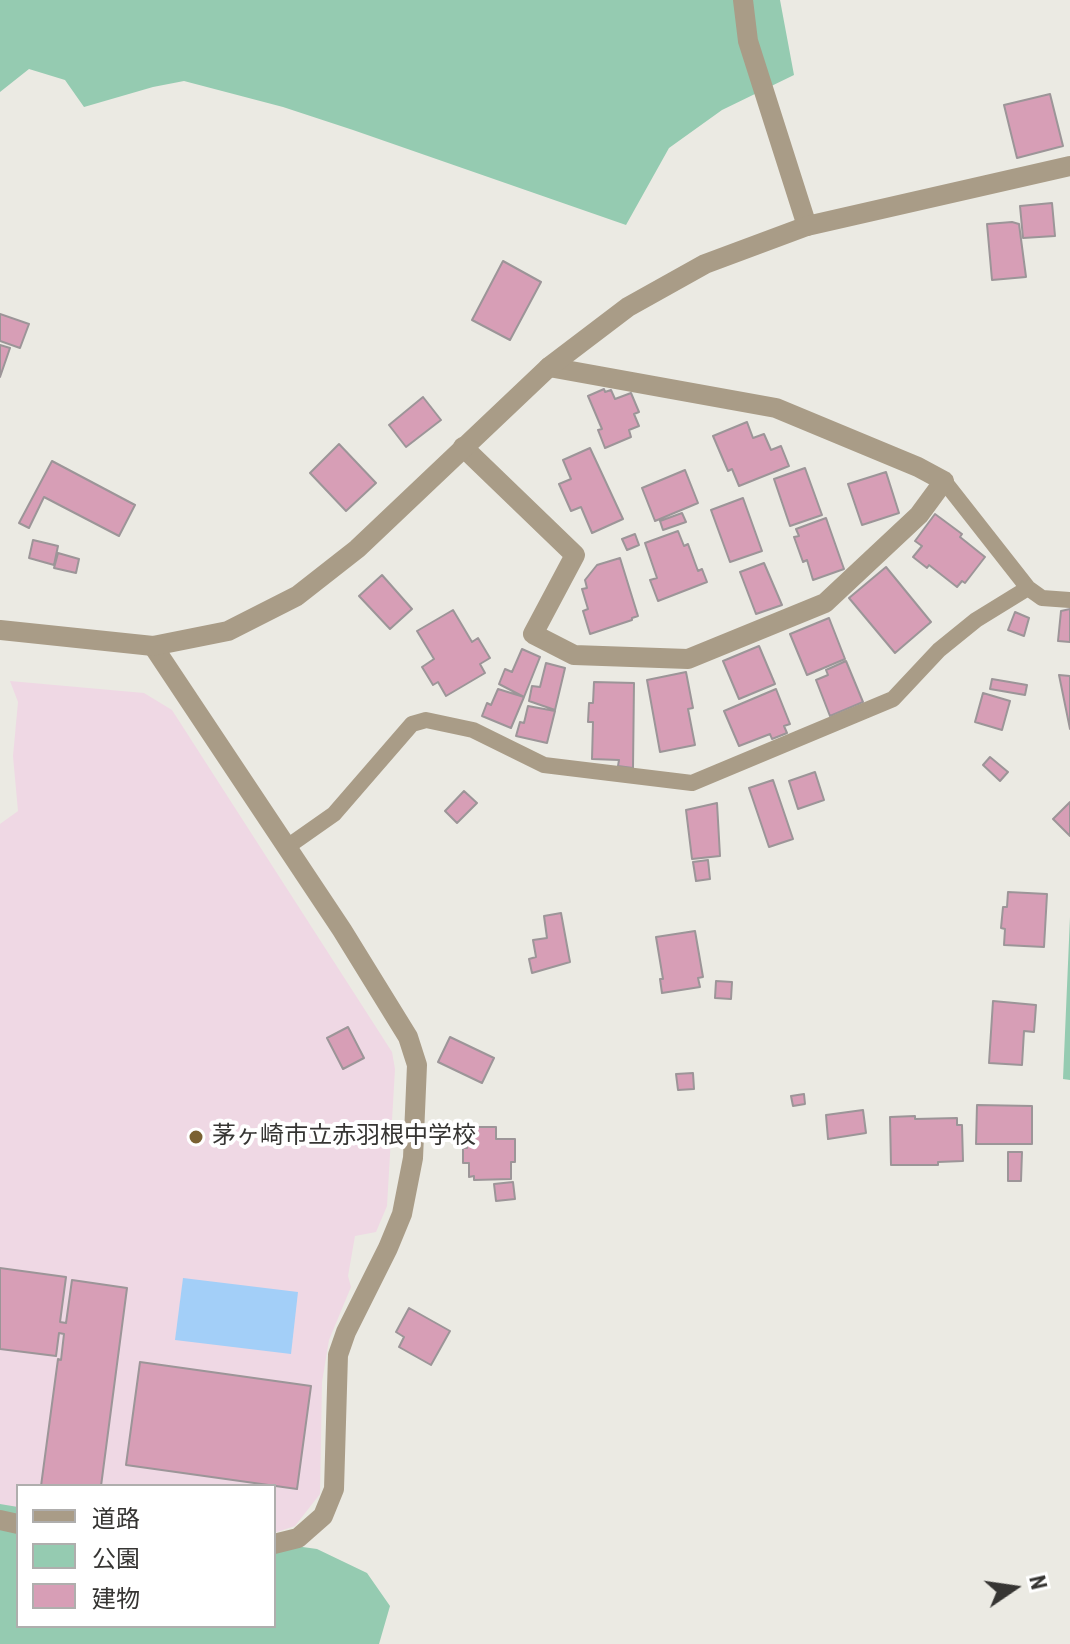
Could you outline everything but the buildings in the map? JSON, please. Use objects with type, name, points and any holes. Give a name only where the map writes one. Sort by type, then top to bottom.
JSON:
[{"type":"street","points":[[743,0],[748,41],[807,226]]},
{"type":"street","points":[[0,630],[153,646],[228,631],[297,596],[357,549],[549,367],[628,307],[705,264],[807,226],[1070,166]]},
{"type":"street","points":[[463,447],[575,555],[533,634],[574,655],[688,659],[825,603],[919,515],[944,481],[918,467],[776,408],[549,367]]},
{"type":"street","points":[[153,646],[287,847],[408,1037],[417,1065],[413,1158],[402,1214],[338,1355],[334,1489],[323,1516],[298,1538],[276,1544]]},
{"type":"lane","points":[[944,481],[1028,588],[1042,598],[1070,600]]},
{"type":"lane","points":[[287,847],[334,814],[412,724],[426,720],[473,730],[544,765],[692,783],[893,699],[939,650],[976,620],[1028,588]]},
{"type":"shaded area","name":"茅ヶ崎市立赤羽根中学校","points":[[10,681],[144,693],[172,710],[392,1052],[395,1069],[387,1206],[376,1232],[355,1236],[348,1276],[351,1287],[329,1340],[322,1382],[320,1494],[295,1526],[276,1532],[276,1484],[16,1484],[16,1515],[0,1511],[0,824],[18,811],[13,756],[18,702]]},
{"type":"green space","points":[[0,0],[780,0],[794,75],[722,110],[669,148],[626,225],[283,107],[184,81],[84,107],[65,80],[29,69],[0,92]]},
{"type":"green space","points":[[1070,917],[1070,1080],[1063,1079]]},
{"type":"green space","points":[[0,1504],[16,1507],[16,1628],[276,1628],[276,1543],[317,1549],[367,1573],[390,1606],[379,1644],[0,1644]]},
{"type":"water","points":[[183,1278],[298,1292],[291,1354],[175,1340]]},
{"type":"place","name":"茅ヶ崎市立赤羽根中学校","points":[[196,1137]]}]
